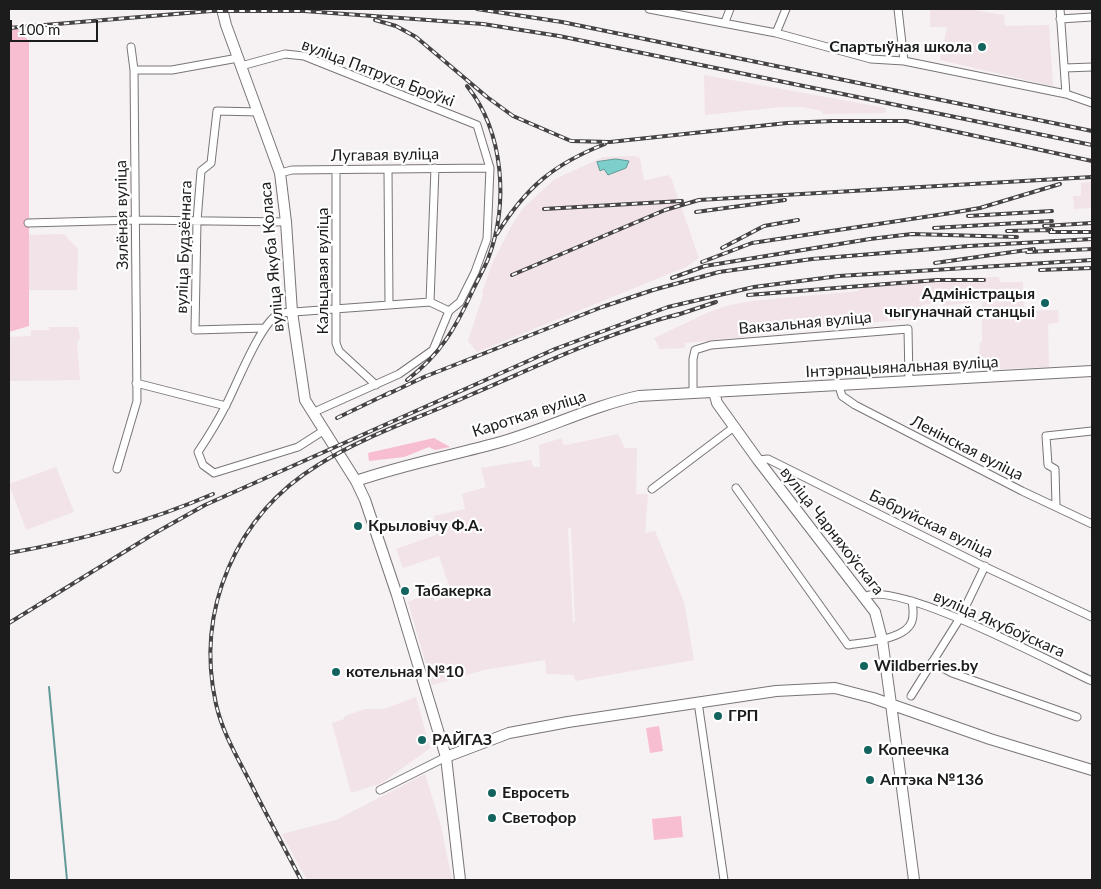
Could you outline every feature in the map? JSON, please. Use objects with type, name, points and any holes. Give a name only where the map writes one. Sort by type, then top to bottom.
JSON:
[{"type":"street","points":[[649,9],[672,11],[776,33],[871,59],[904,61],[1066,94],[1092,103]]},
{"type":"street","points":[[725,22],[730,9]]},
{"type":"street","points":[[776,33],[786,9]]},
{"type":"street","points":[[898,9],[904,61]]},
{"type":"street","points":[[1060,9],[1066,94]]},
{"type":"street","name":"вуліца Якуба Коласа","points":[[222,10],[280,173],[286,222],[292,312],[302,389],[312,413],[356,481],[365,500],[397,595],[446,756],[460,880]]},
{"type":"street","points":[[1060,19],[1092,17]]},
{"type":"street","name":"Зялёная вуліца","points":[[117,469],[137,402],[134,70],[132,47]]},
{"type":"street","name":"вуліца Пятруся Броўкі","points":[[134,70],[172,70],[285,54],[304,56],[476,125],[490,168]]},
{"type":"street","points":[[1065,68],[1092,67]]},
{"type":"street","name":"вуліца Будзённага","points":[[259,112],[217,111],[211,162],[201,171],[197,221],[195,330],[264,328]]},
{"type":"street","points":[[430,302],[435,168]]},
{"type":"street","points":[[312,413],[399,374],[433,350],[449,311],[460,302],[475,272],[487,239],[490,168]]},
{"type":"street","name":"Лугавая вуліца","points":[[280,173],[292,170],[490,168]]},
{"type":"street","name":"Кальцавая вуліца","points":[[336,170],[336,342],[340,351],[376,385]]},
{"type":"street","points":[[388,170],[388,304]]},
{"type":"street","points":[[28,223],[136,220],[286,222]]},
{"type":"street","points":[[323,431],[298,447],[214,473],[203,465],[198,452],[226,406],[264,328],[275,315],[292,312],[430,302],[449,311]]},
{"type":"street","name":"Вакзальная вуліца","points":[[693,392],[693,360],[695,350],[711,345],[908,329],[909,381]]},
{"type":"street","name":"Інтэрнацыянальная вуліца","points":[[714,392],[1092,371]]},
{"type":"street","points":[[136,383],[226,406]]},
{"type":"street","name":"Ленінская вуліца","points":[[839,386],[842,396],[855,406],[1092,524]]},
{"type":"street","name":"Кароткая вуліца","points":[[356,481],[400,466],[504,441],[624,400],[693,392],[714,392]]},
{"type":"street","name":"вуліца Чарняхоўскага","points":[[714,392],[717,403],[758,460],[876,612],[892,704],[914,880]]},
{"type":"street","points":[[652,489],[734,427]]},
{"type":"street","points":[[1056,506],[1055,469],[1048,465],[1046,436],[1092,431]]},
{"type":"street","name":"Бабруйская вуліца","points":[[758,460],[768,459],[1092,617]]},
{"type":"street","points":[[736,488],[848,645],[882,639],[903,632],[913,620],[912,601]]},
{"type":"street","points":[[911,696],[960,618],[985,566]]},
{"type":"street","name":"вуліца Якубоўскага","points":[[864,597],[882,593],[912,601],[960,618],[1092,681]]},
{"type":"street","points":[[932,662],[952,673],[1077,717]]},
{"type":"street","points":[[380,790],[446,756],[509,733],[776,691],[835,688],[892,704],[990,739],[1092,770]]},
{"type":"street","points":[[698,702],[724,880]]},
{"type":"shaded area","points":[[930,9],[967,9],[1004,15],[1005,26],[1049,25],[1053,86],[940,60],[947,27],[930,27]]},
{"type":"shaded area","points":[[9,21],[29,41],[29,326],[9,332]]},
{"type":"shaded area","points":[[704,75],[886,108],[885,113],[823,114],[822,111],[803,107],[780,107],[705,115]]},
{"type":"shaded area","points":[[634,156],[640,158],[644,181],[668,175],[671,178],[699,258],[686,267],[477,352],[468,341],[483,295],[482,293],[492,264],[512,225],[524,207],[555,179],[603,157]]},
{"type":"shaded area","points":[[1092,182],[1092,208],[1074,209],[1073,196],[1081,196],[1081,183]]},
{"type":"shaded area","points":[[64,234],[78,249],[77,290],[23,290],[21,235]]},
{"type":"shaded area","points":[[999,277],[1000,282],[1023,282],[1024,311],[1058,310],[1059,322],[1048,324],[1049,367],[978,370],[980,342],[982,342],[982,301],[943,306],[943,302],[922,305],[923,318],[767,332],[766,334],[685,343],[685,348],[660,349],[654,338],[709,312],[730,305],[752,301],[859,291],[860,284],[929,278]]},
{"type":"shaded area","points":[[49,327],[78,327],[80,338],[77,343],[80,380],[9,381],[9,337],[31,336],[31,330],[49,330]]},
{"type":"shaded area","points":[[618,434],[625,448],[637,448],[636,494],[648,494],[645,533],[655,531],[684,602],[694,660],[575,681],[574,675],[546,674],[545,660],[484,670],[432,685],[408,602],[431,592],[435,602],[452,594],[439,556],[403,568],[396,549],[436,535],[434,516],[465,509],[462,494],[486,487],[481,468],[531,460],[533,467],[540,467],[539,445],[562,438],[563,444],[566,445]],"holes":[[[571,527],[575,621],[573,624],[568,528]]]},
{"type":"shaded area","points":[[434,438],[450,447],[435,450],[429,447],[404,457],[369,461],[368,453]]},
{"type":"shaded area","points":[[56,467],[74,512],[26,530],[9,484]]},
{"type":"shaded area","points":[[416,697],[430,748],[382,783],[351,793],[332,723],[365,709],[384,709]]},
{"type":"shaded area","points":[[659,726],[663,751],[650,753],[646,728]]},
{"type":"shaded area","points":[[425,774],[441,826],[452,880],[307,880],[282,834],[336,820]]},
{"type":"shaded area","points":[[681,816],[683,837],[654,840],[652,819]]},
{"type":"water","points":[[616,159],[629,161],[626,168],[608,175],[604,169],[600,171],[597,162]]},
{"type":"waterway","points":[[715,9],[726,9]]},
{"type":"waterway","points":[[49,687],[67,880]]},
{"type":"railway","points":[[477,9],[562,22],[1092,131]]},
{"type":"railway","points":[[9,28],[211,11],[304,11],[483,24],[559,36],[1092,145]]},
{"type":"railway","points":[[375,20],[396,26],[416,37],[487,97],[513,116],[571,141],[610,142],[787,123],[906,121],[1092,161]]},
{"type":"railway","points":[[407,380],[429,360],[454,328],[486,263],[495,238],[500,192],[495,146],[489,125],[479,104],[467,86]]},
{"type":"railway","points":[[497,234],[519,203],[543,179],[571,160],[605,144]]},
{"type":"railway","points":[[512,275],[665,210],[699,200],[1092,177]]},
{"type":"railway","points":[[702,262],[752,243],[980,208],[1060,184]]},
{"type":"railway","points":[[696,212],[785,200]]},
{"type":"railway","points":[[544,209],[682,201]]},
{"type":"railway","points":[[968,216],[1052,211]]},
{"type":"railway","points":[[722,248],[764,226],[798,220]]},
{"type":"railway","points":[[934,228],[1052,221]]},
{"type":"railway","points":[[1044,226],[1092,223]]},
{"type":"railway","points":[[1007,231],[1052,230]]},
{"type":"railway","points":[[1050,232],[1092,232]]},
{"type":"railway","points":[[672,278],[705,266],[912,234],[1017,237]]},
{"type":"railway","points":[[386,395],[424,377],[602,307],[653,290],[719,272],[812,259],[969,246],[1092,239]]},
{"type":"railway","points":[[935,263],[1034,249]]},
{"type":"railway","points":[[1027,252],[1092,249]]},
{"type":"railway","points":[[9,623],[155,533],[205,505],[555,349],[668,307],[754,287],[839,276],[1092,260]]},
{"type":"railway","points":[[1040,270],[1092,268]]},
{"type":"railway","points":[[748,295],[937,280],[984,280]]},
{"type":"railway","points":[[674,316],[716,302]]},
{"type":"railway","points":[[301,880],[230,743],[216,704],[211,669],[212,634],[217,600],[228,568],[244,538],[265,510],[289,486],[318,465],[354,445],[572,351],[625,331],[679,314]]},
{"type":"railway","points":[[337,418],[391,392]]},
{"type":"railway","points":[[9,553],[61,543],[112,530],[213,494]]},
{"type":"place","name":"Спартыўная школа","points":[[982,47]]},
{"type":"place","name":"Адміністрацыя чыгуначнай станцыі","points":[[1045,303]]},
{"type":"place","name":"Крыловічу Ф.А.","points":[[358,526]]},
{"type":"place","name":"Табакерка","points":[[405,591]]},
{"type":"place","name":"Wildberries.by","points":[[864,666]]},
{"type":"place","name":"котельная №10","points":[[336,672]]},
{"type":"place","name":"ГРП","points":[[718,716]]},
{"type":"place","name":"РАЙГАЗ","points":[[422,740]]},
{"type":"place","name":"Копеечка","points":[[868,750]]},
{"type":"place","name":"Аптэка №136","points":[[870,780]]},
{"type":"place","name":"Евросеть","points":[[492,793]]},
{"type":"place","name":"Светофор","points":[[492,818]]}]
